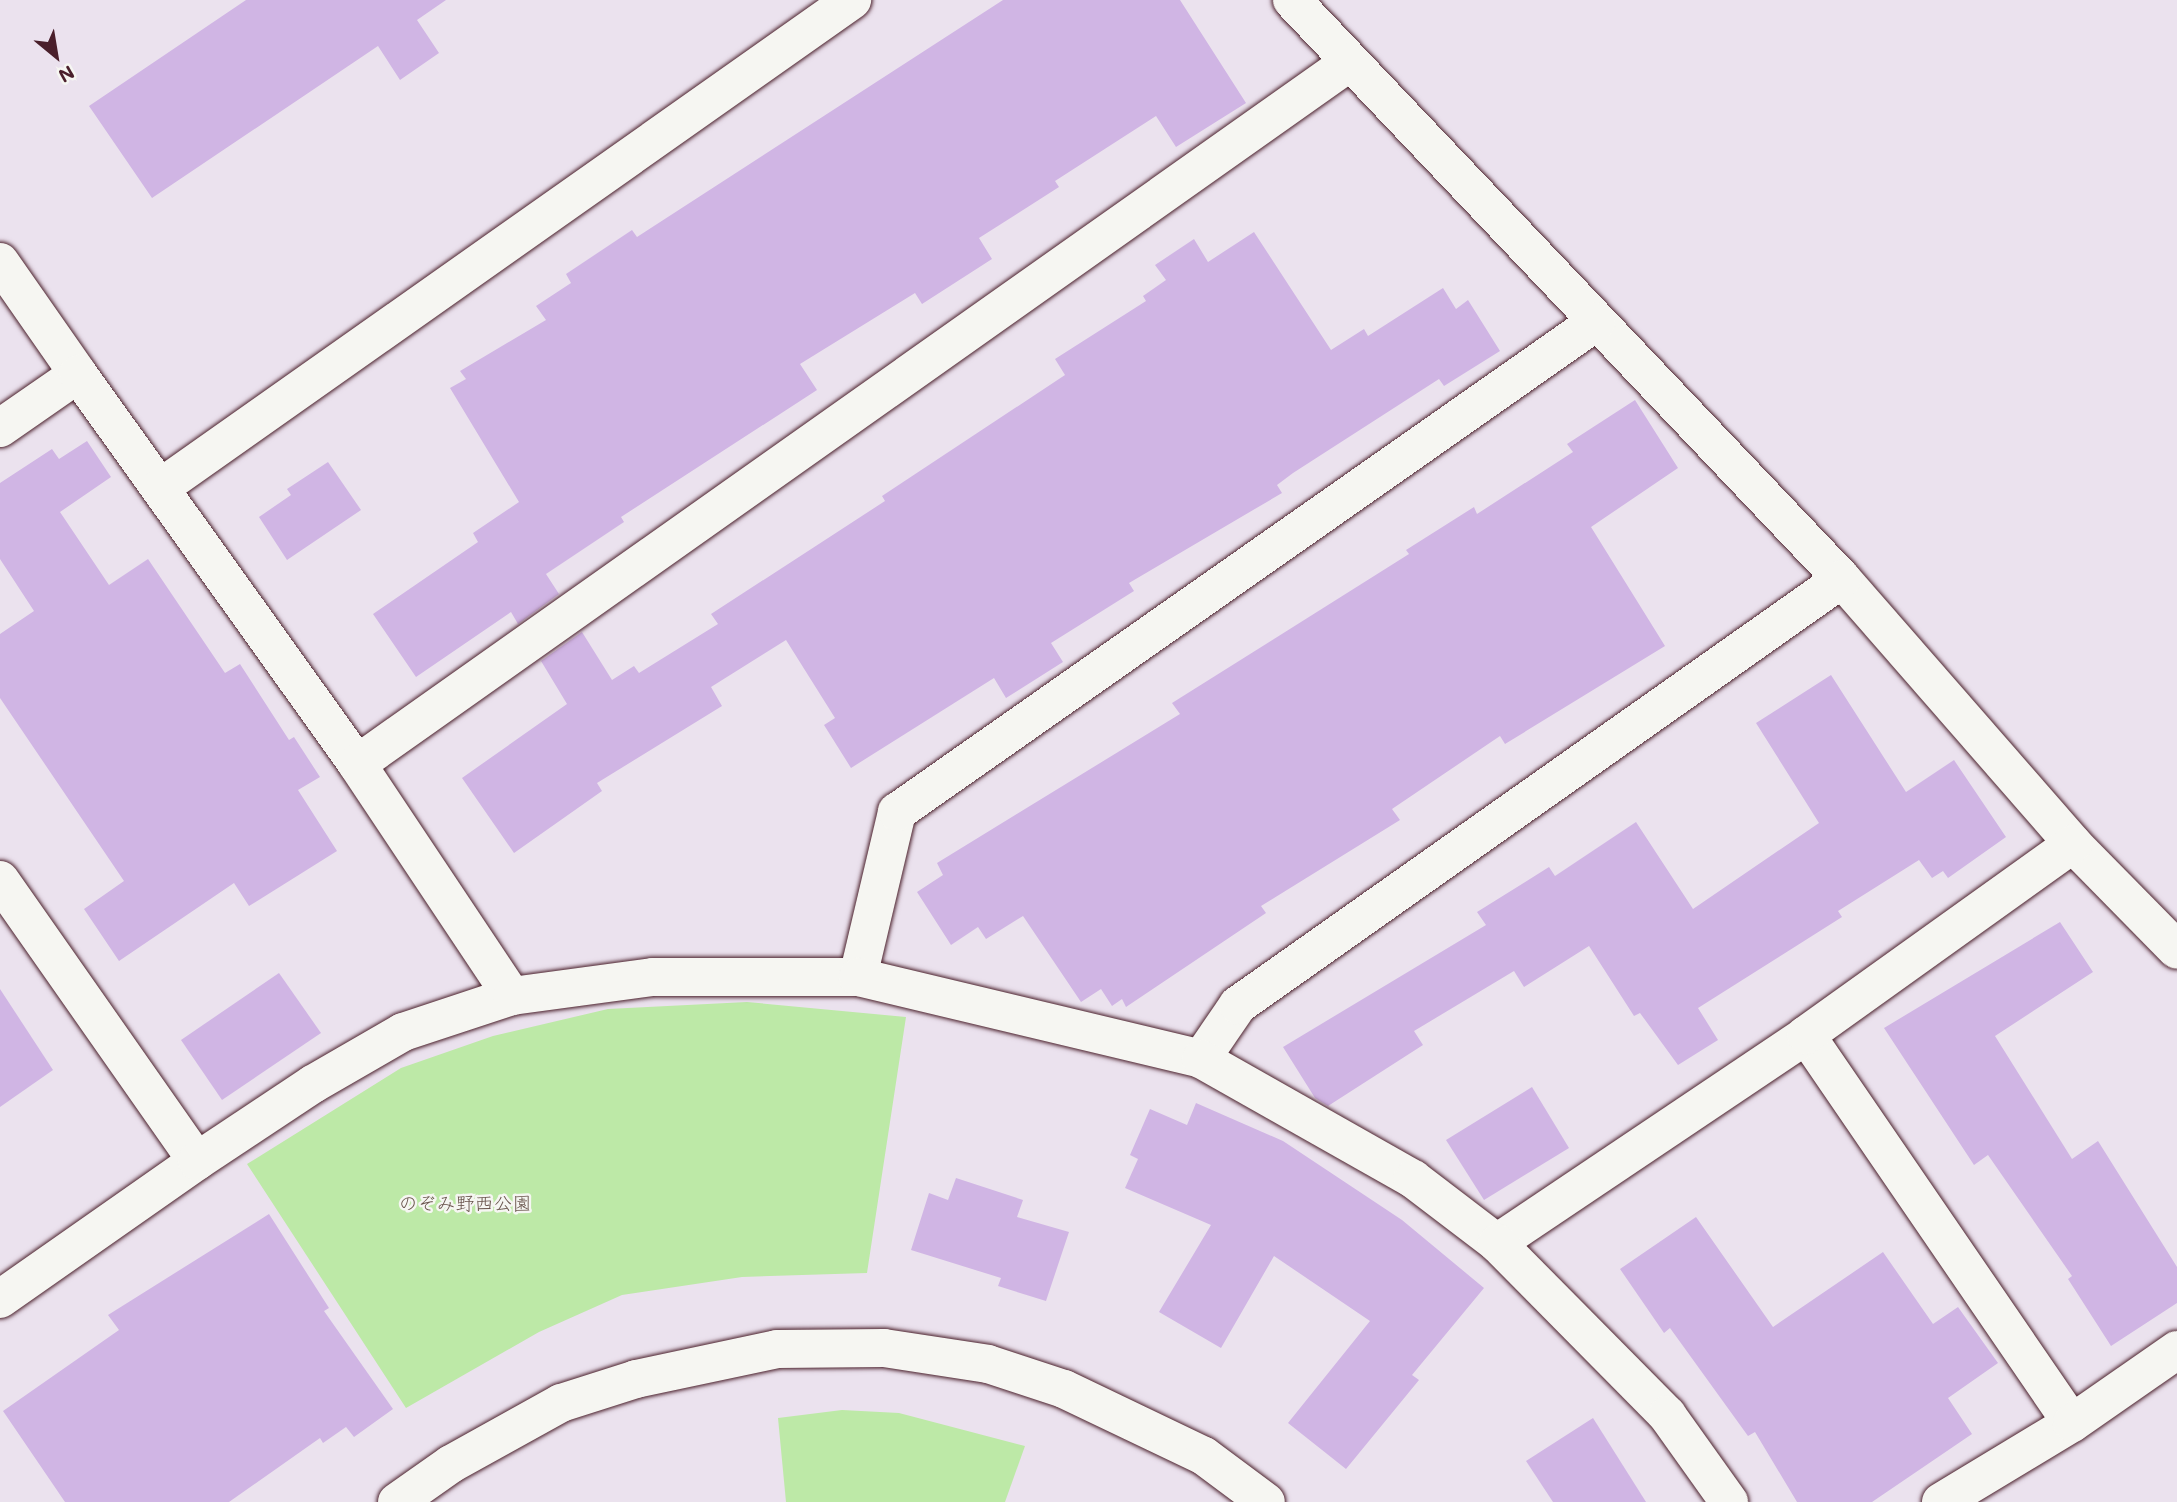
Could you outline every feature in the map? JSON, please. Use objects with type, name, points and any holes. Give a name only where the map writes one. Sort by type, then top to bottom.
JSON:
[{"type":"street","points":[[160,488],[852,0]]},
{"type":"street","points":[[1292,0],[1842,579],[2073,844],[2177,950]]},
{"type":"street","points":[[357,764],[1350,62]]},
{"type":"street","points":[[0,262],[357,764],[512,996]]},
{"type":"street","points":[[858,977],[897,812],[1596,322]]},
{"type":"street","points":[[0,428],[78,374]]},
{"type":"street","points":[[1201,1059],[1238,1005],[1842,579]]},
{"type":"street","points":[[1497,1243],[1806,1035],[2073,844]]},
{"type":"street","points":[[0,880],[197,1161]]},
{"type":"street","points":[[0,1299],[197,1161],[313,1084],[402,1032],[512,996],[653,977],[858,977],[1201,1059],[1413,1179],[1497,1243],[1667,1415],[1729,1502]]},
{"type":"street","points":[[1806,1035],[2072,1423]]},
{"type":"street","points":[[397,1502],[451,1464],[561,1403],[636,1379],[777,1349],[884,1348],[988,1364],[1064,1389],[1204,1457],[1266,1502]]},
{"type":"street","points":[[1941,1502],[2072,1423],[2177,1350]]},
{"type":"green space","name":"のぞみ野西公園","points":[[747,1002],[906,1017],[867,1273],[742,1277],[622,1295],[539,1332],[406,1408],[247,1164],[401,1068],[493,1036],[608,1009]]},
{"type":"green space","points":[[842,1410],[899,1413],[1025,1446],[1005,1502],[786,1502],[778,1418]]},
{"type":"building","points":[[246,0],[446,0],[417,20],[439,53],[400,80],[378,46],[152,198],[89,106]]},
{"type":"building","points":[[1003,0],[1180,0],[1246,103],[1176,147],[1156,116],[1055,181],[1059,187],[979,238],[992,259],[922,304],[915,293],[800,364],[817,390],[621,517],[624,522],[546,574],[559,594],[518,624],[511,612],[416,677],[373,614],[478,542],[473,533],[519,502],[450,388],[466,379],[460,371],[546,320],[536,306],[571,283],[566,274],[632,230],[637,237]]},
{"type":"building","points":[[1254,232],[1331,350],[1364,329],[1368,336],[1443,288],[1456,309],[1468,300],[1500,351],[1444,386],[1439,379],[1293,473],[1277,485],[1282,493],[1129,583],[1134,591],[1051,643],[1063,662],[1006,698],[994,678],[851,768],[824,725],[835,718],[786,640],[711,687],[722,706],[597,783],[602,791],[514,853],[462,778],[567,704],[541,661],[582,632],[612,680],[634,666],[639,673],[718,624],[711,614],[885,501],[882,496],[1065,375],[1055,359],[1146,301],[1143,296],[1166,280],[1155,265],[1194,239],[1208,262]]},
{"type":"building","points":[[1635,400],[1678,468],[1591,527],[1665,646],[1505,744],[1500,736],[1392,809],[1400,820],[1261,906],[1266,913],[1126,1007],[1122,999],[1112,1006],[1101,989],[1081,1002],[1023,916],[986,939],[978,927],[951,945],[917,892],[943,875],[937,863],[1180,714],[1172,703],[1409,554],[1406,550],[1474,507],[1477,514],[1573,452],[1567,444]]},
{"type":"building","points":[[87,441],[111,477],[60,512],[109,585],[148,559],[225,673],[240,664],[289,740],[294,737],[320,777],[298,790],[337,851],[249,906],[234,883],[119,961],[84,909],[124,881],[0,698],[0,634],[34,611],[0,559],[0,483],[52,449],[59,459]]},
{"type":"building","points":[[328,462],[361,510],[287,560],[259,517],[291,495],[287,489]]},
{"type":"building","points":[[1831,675],[1906,792],[1954,760],[2006,837],[1948,878],[1943,871],[1932,878],[1919,860],[1838,911],[1842,917],[1698,1008],[1718,1040],[1678,1065],[1640,1013],[1634,1016],[1589,946],[1524,987],[1514,971],[1414,1031],[1423,1045],[1328,1106],[1315,1098],[1283,1047],[1486,925],[1477,912],[1549,867],[1555,876],[1636,822],[1693,909],[1819,823],[1756,723]]},
{"type":"building","points":[[2060,922],[2093,972],[1995,1036],[2072,1159],[2098,1141],[2177,1267],[2177,1303],[2111,1346],[2068,1279],[2072,1276],[1988,1155],[1974,1165],[1884,1028]]},
{"type":"building","points":[[279,973],[321,1033],[222,1100],[181,1040]]},
{"type":"building","points":[[0,989],[53,1070],[0,1107]]},
{"type":"building","points":[[1532,1087],[1569,1148],[1484,1200],[1446,1140]]},
{"type":"building","points":[[1196,1103],[1283,1141],[1402,1220],[1484,1288],[1412,1375],[1419,1380],[1346,1469],[1288,1423],[1370,1321],[1274,1256],[1221,1348],[1159,1312],[1211,1225],[1125,1188],[1138,1159],[1130,1155],[1150,1109],[1187,1125]]},
{"type":"building","points":[[956,1178],[1023,1200],[1017,1217],[1069,1232],[1046,1301],[998,1286],[1001,1278],[911,1250],[929,1193],[948,1200]]},
{"type":"building","points":[[269,1214],[329,1308],[324,1311],[393,1409],[354,1437],[346,1427],[323,1443],[320,1438],[229,1502],[65,1502],[3,1411],[119,1330],[108,1315]]},
{"type":"building","points":[[1696,1217],[1773,1327],[1883,1252],[1933,1324],[1958,1307],[1998,1363],[1948,1398],[1972,1434],[1872,1502],[1797,1502],[1755,1432],[1748,1436],[1670,1328],[1664,1333],[1620,1269]]},
{"type":"building","points":[[1593,1418],[1646,1502],[1553,1502],[1526,1461]]}]
